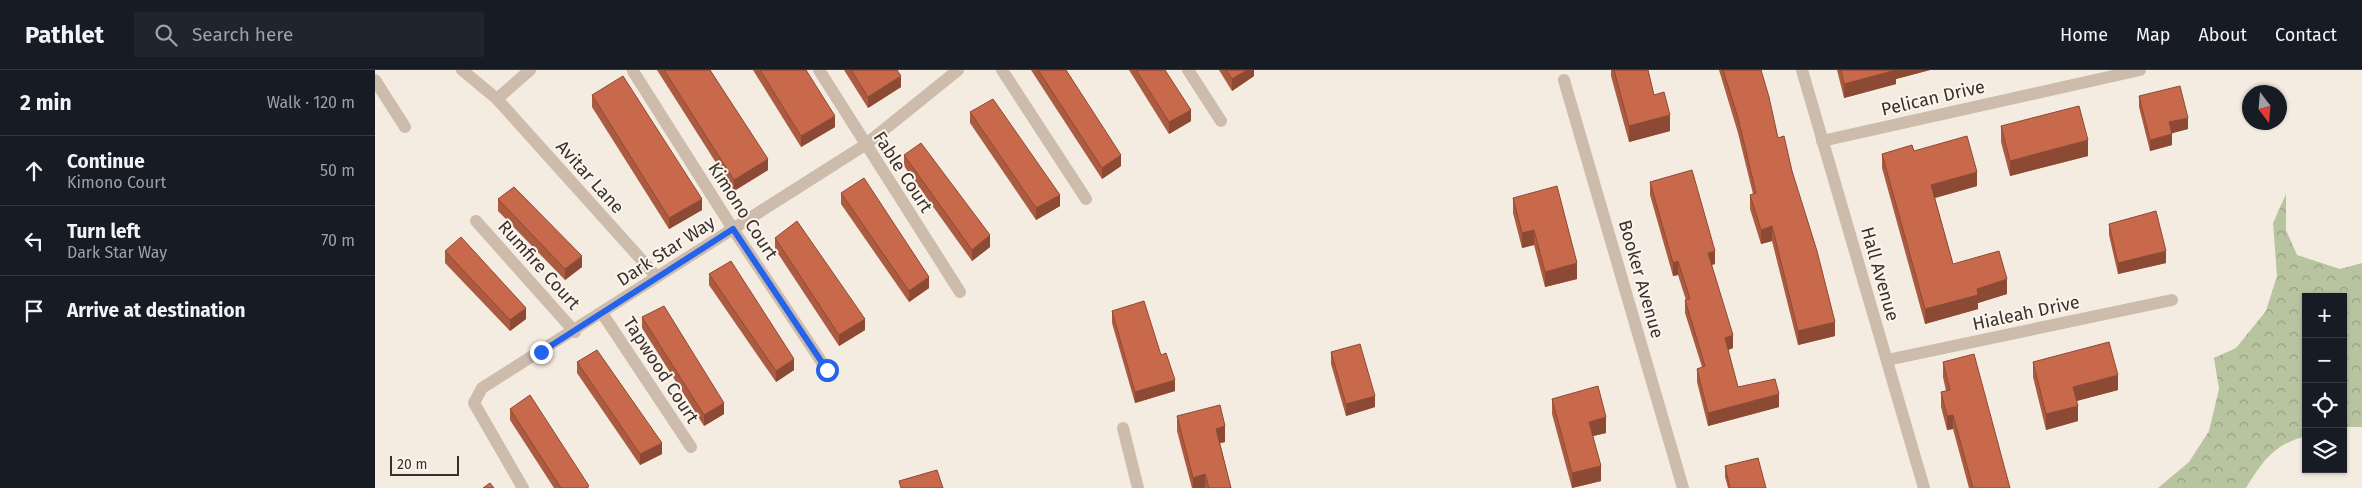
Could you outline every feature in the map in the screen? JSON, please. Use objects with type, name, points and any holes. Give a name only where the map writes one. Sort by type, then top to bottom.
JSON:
[{"type":"street","name":"Avitar Lane","points":[[462,70],[497,99],[657,278]]},
{"type":"street","points":[[497,99],[530,70]]},
{"type":"street","name":"Fable Court","points":[[819,70],[959,292]]},
{"type":"street","name":"Dark Star Way","points":[[523,488],[474,403],[482,388],[575,332],[865,145],[958,70]]},
{"type":"street","points":[[1001,70],[1086,199]]},
{"type":"street","points":[[1188,70],[1221,121]]},
{"type":"street","name":"Hall Avenue","points":[[1802,70],[1924,488]]},
{"type":"street","name":"Pelican Drive","points":[[1822,141],[2140,70]]},
{"type":"street","name":"Kimono Court","points":[[633,71],[733,229],[827,370]]},
{"type":"street","points":[[375,80],[405,128]]},
{"type":"street","name":"Booker Avenue","points":[[1564,80],[1683,488]]},
{"type":"street","name":"Rumfire Court","points":[[477,221],[575,332]]},
{"type":"street","name":"Hialeah Drive","points":[[1887,360],[2172,300]]},
{"type":"street","name":"Tapwood Court","points":[[602,313],[691,447]]},
{"type":"street","points":[[1123,428],[1138,488]]},
{"type":"green space","points":[[2286,194],[2286,230],[2297,255],[2340,269],[2362,263],[2362,427],[2347,427],[2347,293],[2302,293],[2302,437],[2285,444],[2270,455],[2246,488],[2158,488],[2189,462],[2209,431],[2219,389],[2214,358],[2236,348],[2266,311],[2277,276],[2273,223]]},
{"type":"building","points":[[664,70],[710,70],[768,159],[734,180]]},
{"type":"building","points":[[760,70],[806,70],[835,116],[801,136]]},
{"type":"building","points":[[851,70],[897,70],[901,76],[868,97]]},
{"type":"building","points":[[1038,70],[1066,70],[1121,155],[1102,168]]},
{"type":"building","points":[[1136,70],[1165,70],[1191,110],[1169,122]]},
{"type":"building","points":[[1226,70],[1247,70],[1232,79]]},
{"type":"building","points":[[1614,70],[1648,70],[1654,95],[1664,92],[1670,115],[1629,126]]},
{"type":"building","points":[[1723,70],[1761,70],[1778,138],[1784,136],[1792,171],[1817,251],[1835,322],[1798,331],[1772,226],[1761,230],[1750,195],[1756,193],[1738,118]]},
{"type":"building","points":[[1841,70],[1896,70],[1844,84]]},
{"type":"building","points":[[623,76],[702,199],[669,218],[592,95]]},
{"type":"building","points":[[2180,86],[2188,118],[2169,122],[2172,134],[2150,140],[2139,96]]},
{"type":"building","points":[[993,99],[1060,195],[1036,208],[970,112]]},
{"type":"building","points":[[2079,106],[2088,140],[2010,161],[2001,126]]},
{"type":"building","points":[[1967,136],[1977,172],[1931,185],[1953,264],[1999,251],[2007,279],[1977,289],[1978,295],[1925,309],[1882,154],[1912,145],[1914,151]]},
{"type":"building","points":[[921,143],[990,235],[972,250],[904,155]]},
{"type":"building","points":[[1692,170],[1715,251],[1708,253],[1733,335],[1725,338],[1738,387],[1775,379],[1779,394],[1708,413],[1697,369],[1705,366],[1685,300],[1690,299],[1678,261],[1673,263],[1650,182]]},
{"type":"building","points":[[864,178],[929,277],[909,291],[841,193]]},
{"type":"building","points":[[1557,186],[1577,263],[1545,272],[1534,230],[1522,233],[1513,198]]},
{"type":"building","points":[[514,187],[582,256],[565,269],[498,199]]},
{"type":"building","points":[[2156,211],[2166,251],[2118,263],[2109,224]]},
{"type":"building","points":[[797,221],[865,319],[839,335],[775,238]]},
{"type":"building","points":[[461,237],[526,308],[510,320],[445,251]]},
{"type":"building","points":[[731,261],[794,359],[776,371],[709,274]]},
{"type":"building","points":[[1144,301],[1161,355],[1166,353],[1175,380],[1135,392],[1112,311]]},
{"type":"building","points":[[664,306],[724,403],[704,415],[642,317]]},
{"type":"building","points":[[2109,342],[2118,375],[2073,387],[2078,406],[2046,414],[2033,362]]},
{"type":"building","points":[[1360,344],[1375,396],[1346,404],[1331,352]]},
{"type":"building","points":[[597,350],[662,443],[640,454],[577,362]]},
{"type":"building","points":[[1974,354],[2010,488],[1973,488],[1953,415],[1947,416],[1941,392],[1950,390],[1943,362]]},
{"type":"building","points":[[1598,386],[1606,417],[1589,422],[1601,466],[1572,473],[1552,399]]},
{"type":"building","points":[[530,395],[589,486],[586,488],[561,488],[510,409]]},
{"type":"building","points":[[1220,405],[1225,426],[1216,429],[1231,488],[1209,488],[1205,474],[1193,478],[1177,416]]},
{"type":"building","points":[[1758,458],[1766,488],[1730,488],[1725,466]]},
{"type":"building","points":[[937,470],[943,488],[901,488],[899,481]]},
{"type":"building","points":[[490,483],[494,488],[483,488]]},
{"type":"route","points":[[541,352],[733,229],[827,370]]}]
